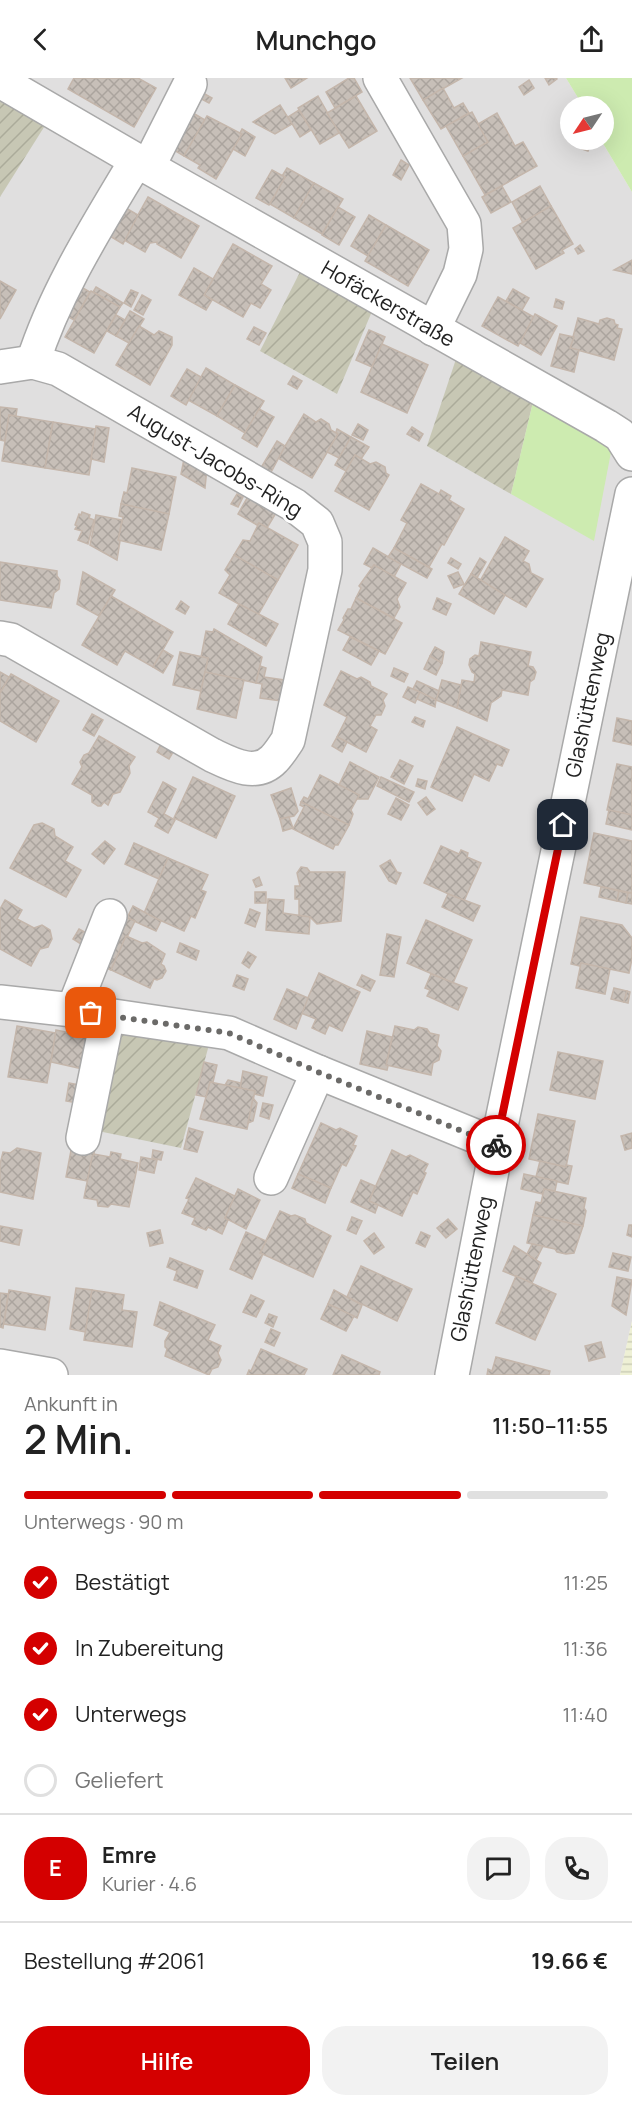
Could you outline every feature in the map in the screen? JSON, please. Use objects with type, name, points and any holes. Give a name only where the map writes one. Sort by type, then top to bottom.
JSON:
[{"type":"street","points":[[380,78],[464,224],[466,249],[459,274],[433,330]]},
{"type":"street","name":"Hofäckerstraße","points":[[0,81],[433,330],[630,440]]},
{"type":"street","points":[[33,362],[44,327],[87,244],[142,164],[190,84]]},
{"type":"street","name":"August-Jacobs-Ring","points":[[0,367],[33,362],[58,369],[294,505],[317,523],[325,542],[325,570],[288,740],[273,761],[258,768],[237,767],[212,755],[11,640],[0,638]]},
{"type":"street","name":"Glashüttenweg","points":[[452,1375],[497,1145],[632,494]]},
{"type":"street","points":[[73,1010],[110,916]]},
{"type":"street","points":[[0,1002],[73,1010],[229,1033],[497,1145]]},
{"type":"street","points":[[83,1138],[108,1015]]},
{"type":"street","points":[[271,1178],[318,1072]]},
{"type":"street","points":[[0,1366],[51,1375]]},
{"type":"shaded area","points":[[0,78],[566,78],[577,96],[560,96],[560,150],[607,150],[632,192],[632,1321],[620,1375],[0,1375]]},
{"type":"shaded area","points":[[0,98],[46,124],[0,197]]},
{"type":"shaded area","points":[[301,270],[373,309],[337,394],[260,351]]},
{"type":"shaded area","points":[[456,359],[533,402],[511,494],[427,446]]},
{"type":"shaded area","points":[[116,1026],[210,1041],[181,1148],[93,1130]]},
{"type":"shaded area","points":[[632,1321],[632,1375],[620,1375]]},
{"type":"green space","points":[[566,78],[632,78],[632,192],[607,150],[614,150],[614,96],[577,96]]},
{"type":"green space","points":[[533,402],[612,447],[594,541],[511,494]]},
{"type":"building","points":[[74,78],[138,78],[156,88],[134,127],[68,89]]},
{"type":"building","points":[[285,78],[307,78],[291,88]]},
{"type":"building","points":[[349,78],[354,78],[362,92],[335,108],[326,92]]},
{"type":"building","points":[[410,78],[462,78],[423,100]]},
{"type":"building","points":[[545,78],[556,78],[557,79],[549,85]]},
{"type":"building","points":[[529,80],[534,88],[524,95],[519,87]]},
{"type":"building","points":[[443,88],[454,108],[463,103],[469,113],[441,129],[423,100]]},
{"type":"building","points":[[196,89],[212,98],[209,103],[192,94]]},
{"type":"building","points":[[318,96],[339,133],[320,144],[298,108]]},
{"type":"building","points":[[356,96],[377,131],[349,148],[327,113]]},
{"type":"building","points":[[280,105],[292,124],[275,134],[253,122]]},
{"type":"building","points":[[299,110],[311,130],[300,137],[288,117]]},
{"type":"building","points":[[472,112],[488,142],[463,156],[446,126]]},
{"type":"building","points":[[193,113],[205,120],[184,156],[172,149]]},
{"type":"building","points":[[497,113],[515,146],[523,142],[537,166],[485,195],[463,156],[488,142],[478,124]]},
{"type":"building","points":[[207,116],[242,134],[216,179],[198,168],[200,165],[184,156]]},
{"type":"building","points":[[242,129],[255,137],[245,156],[233,149],[242,134],[240,133]]},
{"type":"building","points":[[401,160],[409,165],[401,180],[393,175]]},
{"type":"building","points":[[287,168],[314,183],[294,218],[270,204],[285,177],[282,176]]},
{"type":"building","points":[[272,170],[285,177],[269,205],[256,198]]},
{"type":"building","points":[[314,183],[343,199],[322,234],[294,218]]},
{"type":"building","points":[[502,186],[511,202],[491,213],[482,197]]},
{"type":"building","points":[[540,186],[551,206],[523,223],[512,202]]},
{"type":"building","points":[[148,197],[199,226],[181,258],[157,242],[150,243],[145,252],[124,240]]},
{"type":"building","points":[[119,204],[138,215],[123,244],[103,232]]},
{"type":"building","points":[[551,206],[573,244],[562,250],[564,253],[536,269],[513,228]]},
{"type":"building","points":[[338,207],[355,217],[339,245],[322,235]]},
{"type":"building","points":[[369,215],[386,225],[368,256],[351,246]]},
{"type":"building","points":[[386,225],[429,250],[408,286],[365,261]]},
{"type":"building","points":[[233,244],[272,266],[261,284],[271,290],[260,308],[251,303],[243,317],[204,295]]},
{"type":"building","points":[[580,245],[584,251],[578,254],[575,249]]},
{"type":"building","points":[[632,260],[632,274],[614,270]]},
{"type":"building","points":[[194,268],[213,279],[204,295],[212,300],[206,310],[179,295]]},
{"type":"building","points":[[0,281],[16,290],[0,319]]},
{"type":"building","points":[[74,283],[90,292],[74,320],[58,311]]},
{"type":"building","points":[[96,287],[123,303],[120,307],[93,292]]},
{"type":"building","points":[[513,289],[529,298],[522,310],[506,301]]},
{"type":"building","points":[[131,290],[138,293],[131,307],[124,303]]},
{"type":"building","points":[[91,291],[120,307],[94,353],[65,337]]},
{"type":"building","points":[[142,295],[151,300],[143,315],[134,310]]},
{"type":"building","points":[[498,297],[534,317],[518,346],[482,326]]},
{"type":"building","points":[[556,299],[564,302],[562,309],[554,307]]},
{"type":"building","points":[[130,311],[144,319],[129,343],[116,336]]},
{"type":"building","points":[[535,314],[557,326],[541,355],[520,343]]},
{"type":"building","points":[[116,315],[125,320],[116,336],[107,331]]},
{"type":"building","points":[[578,318],[599,324],[600,320],[607,318],[614,320],[618,325],[617,328],[622,329],[614,360],[570,348]]},
{"type":"building","points":[[139,326],[154,335],[159,331],[172,337],[172,345],[150,385],[116,365]]},
{"type":"building","points":[[254,327],[266,333],[259,345],[247,339]]},
{"type":"building","points":[[369,330],[385,337],[372,367],[356,360]]},
{"type":"building","points":[[560,334],[574,337],[570,348],[579,350],[574,372],[551,366]]},
{"type":"building","points":[[382,344],[428,365],[407,413],[361,392]]},
{"type":"building","points":[[206,368],[235,385],[217,416],[188,400]]},
{"type":"building","points":[[187,369],[201,377],[186,405],[171,396]]},
{"type":"building","points":[[293,376],[302,381],[297,389],[288,384]]},
{"type":"building","points":[[235,385],[264,401],[245,433],[217,416]]},
{"type":"building","points":[[0,407],[17,409],[16,416],[9,415],[5,441],[0,440]]},
{"type":"building","points":[[259,409],[274,417],[257,447],[242,438]]},
{"type":"building","points":[[304,414],[316,422],[321,419],[338,434],[312,478],[278,458]]},
{"type":"building","points":[[9,415],[53,422],[45,468],[2,461]]},
{"type":"building","points":[[53,422],[96,429],[89,475],[45,468]]},
{"type":"building","points":[[358,424],[368,430],[363,440],[352,435]]},
{"type":"building","points":[[96,426],[109,428],[104,462],[91,459]]},
{"type":"building","points":[[412,427],[423,434],[419,441],[407,434]]},
{"type":"building","points":[[337,429],[351,437],[339,458],[327,452],[338,434]]},
{"type":"building","points":[[351,437],[369,447],[361,459],[355,455],[346,471],[335,465]]},
{"type":"building","points":[[277,441],[285,446],[269,476],[259,471]]},
{"type":"building","points":[[185,454],[207,468],[205,488],[181,474]]},
{"type":"building","points":[[355,455],[370,464],[376,462],[385,467],[389,475],[369,510],[335,491]]},
{"type":"building","points":[[132,468],[176,477],[169,514],[121,504],[124,492],[127,493]]},
{"type":"building","points":[[421,484],[439,494],[441,490],[451,496],[449,500],[464,509],[429,567],[394,548],[407,523],[401,520]]},
{"type":"building","points":[[251,491],[279,508],[267,528],[238,514]]},
{"type":"building","points":[[237,494],[243,497],[238,507],[231,504]]},
{"type":"building","points":[[121,504],[169,514],[161,550],[118,540],[123,517],[119,516]]},
{"type":"building","points":[[82,512],[90,515],[89,518],[94,520],[88,544],[78,540],[82,531],[75,529],[79,514],[81,515]]},
{"type":"building","points":[[96,515],[122,520],[117,560],[90,545]]},
{"type":"building","points":[[259,523],[298,545],[278,580],[234,555],[243,540],[250,541]]},
{"type":"building","points":[[505,537],[529,551],[523,561],[529,564],[531,573],[543,579],[526,607],[480,581]]},
{"type":"building","points":[[373,548],[401,564],[394,577],[374,565],[372,568],[364,564]]},
{"type":"building","points":[[394,548],[432,569],[427,578],[388,557]]},
{"type":"building","points":[[234,555],[278,580],[258,615],[219,593],[230,575],[225,570]]},
{"type":"building","points":[[451,558],[461,564],[458,569],[448,563]]},
{"type":"building","points":[[480,558],[486,562],[477,578],[471,574]]},
{"type":"building","points":[[0,562],[57,571],[60,580],[59,589],[54,593],[51,608],[0,600]]},
{"type":"building","points":[[374,565],[406,583],[397,599],[400,607],[394,618],[356,598],[361,588],[359,586]]},
{"type":"building","points":[[83,572],[115,590],[99,616],[77,604]]},
{"type":"building","points":[[458,572],[464,584],[454,588],[448,576]]},
{"type":"building","points":[[471,574],[505,595],[494,614],[459,594]]},
{"type":"building","points":[[111,596],[173,632],[153,667],[125,651],[117,665],[82,645]]},
{"type":"building","points":[[356,598],[402,623],[385,654],[338,630]]},
{"type":"building","points":[[437,598],[451,604],[446,615],[433,609]]},
{"type":"building","points":[[181,601],[189,607],[185,614],[176,609]]},
{"type":"building","points":[[239,604],[278,624],[266,646],[228,624]]},
{"type":"building","points":[[214,629],[262,657],[256,683],[205,672],[208,658],[201,657],[206,631],[213,632]]},
{"type":"building","points":[[350,637],[379,651],[371,665],[343,650]]},
{"type":"building","points":[[481,642],[531,652],[528,666],[533,667],[536,672],[534,679],[530,682],[528,695],[502,690],[501,696],[491,703],[487,721],[457,708],[462,680],[474,682],[475,674],[469,665],[470,659],[475,655],[479,656]]},
{"type":"building","points":[[435,647],[444,652],[442,663],[430,656]]},
{"type":"building","points":[[163,650],[173,656],[163,673],[153,667]]},
{"type":"building","points":[[180,652],[208,658],[201,691],[173,685]]},
{"type":"building","points":[[430,656],[442,663],[436,675],[424,669]]},
{"type":"building","points":[[260,666],[266,668],[264,677],[284,680],[281,701],[260,698],[262,684],[256,683]]},
{"type":"building","points":[[394,668],[408,674],[404,682],[391,676]]},
{"type":"building","points":[[341,671],[357,679],[361,677],[370,682],[371,686],[387,694],[383,700],[385,706],[381,715],[376,715],[370,726],[377,730],[366,752],[337,737],[347,717],[324,705]]},
{"type":"building","points":[[0,672],[9,677],[0,693]]},
{"type":"building","points":[[205,672],[244,680],[236,718],[197,709]]},
{"type":"building","points":[[11,674],[59,701],[36,742],[0,721],[0,693]]},
{"type":"building","points":[[442,680],[461,685],[457,708],[436,700]]},
{"type":"building","points":[[417,681],[439,691],[436,700],[413,689]]},
{"type":"building","points":[[408,687],[420,692],[415,703],[403,697]]},
{"type":"building","points":[[420,692],[436,700],[435,707],[417,699]]},
{"type":"building","points":[[92,714],[103,720],[94,736],[83,730]]},
{"type":"building","points":[[415,717],[425,721],[423,727],[412,722]]},
{"type":"building","points":[[617,718],[632,721],[632,745],[613,741]]},
{"type":"building","points":[[457,727],[509,750],[502,766],[497,764],[489,781],[474,774],[462,801],[431,787]]},
{"type":"building","points":[[99,736],[135,757],[129,766],[130,773],[120,792],[113,794],[108,805],[104,802],[101,806],[92,802],[92,795],[72,784],[82,767],[80,762],[84,755],[89,753]]},
{"type":"building","points":[[337,737],[347,742],[342,752],[332,746]]},
{"type":"building","points":[[163,740],[176,747],[169,759],[157,752]]},
{"type":"building","points":[[400,760],[413,766],[404,784],[391,777]]},
{"type":"building","points":[[350,762],[379,777],[368,799],[357,799],[359,795],[339,785]]},
{"type":"building","points":[[617,764],[632,767],[632,815],[607,810]]},
{"type":"building","points":[[320,775],[359,795],[351,810],[353,814],[349,825],[301,802],[304,797],[308,799]]},
{"type":"building","points":[[193,777],[235,796],[216,838],[174,818]]},
{"type":"building","points":[[381,777],[414,792],[409,802],[377,786]]},
{"type":"building","points":[[418,779],[427,781],[425,789],[416,786]]},
{"type":"building","points":[[163,782],[176,789],[164,814],[175,820],[168,833],[155,826],[159,818],[148,812]]},
{"type":"building","points":[[291,788],[298,811],[294,816],[280,819],[271,795]]},
{"type":"building","points":[[426,797],[435,809],[427,815],[418,803]]},
{"type":"building","points":[[396,798],[409,805],[401,820],[388,814]]},
{"type":"building","points":[[301,802],[349,825],[338,845],[335,845],[333,849],[293,829],[304,807],[300,805]]},
{"type":"building","points":[[609,810],[632,815],[632,830],[606,824]]},
{"type":"building","points":[[289,817],[293,828],[283,831],[280,819]]},
{"type":"building","points":[[42,823],[54,829],[55,836],[73,847],[65,861],[81,870],[66,897],[10,868],[34,825]]},
{"type":"building","points":[[594,833],[632,841],[632,893],[584,883]]},
{"type":"building","points":[[105,841],[115,849],[104,864],[92,854]]},
{"type":"building","points":[[134,843],[168,858],[159,879],[125,864]]},
{"type":"building","points":[[441,846],[459,854],[461,850],[468,853],[467,857],[481,863],[464,901],[424,883]]},
{"type":"building","points":[[168,858],[208,875],[201,890],[206,892],[195,918],[191,916],[184,931],[144,913]]},
{"type":"building","points":[[390,860],[397,872],[401,873],[396,884],[389,881],[380,866]]},
{"type":"building","points":[[301,867],[307,868],[310,872],[345,872],[341,921],[317,924],[310,917],[299,916],[299,899],[295,899],[295,886],[300,886],[297,873]]},
{"type":"building","points":[[259,877],[262,885],[256,887],[253,880]]},
{"type":"building","points":[[601,887],[619,891],[617,901],[599,897]]},
{"type":"building","points":[[619,891],[628,893],[626,903],[617,901]]},
{"type":"building","points":[[255,892],[266,892],[266,903],[255,903]]},
{"type":"building","points":[[628,893],[632,893],[632,904],[626,903]]},
{"type":"building","points":[[448,894],[480,906],[473,921],[442,907]]},
{"type":"building","points":[[268,899],[284,900],[283,913],[310,917],[309,934],[266,930]]},
{"type":"building","points":[[5,900],[22,910],[17,919],[34,928],[42,925],[50,930],[52,939],[48,947],[40,949],[31,966],[0,949],[0,909]]},
{"type":"building","points":[[133,906],[161,921],[156,931],[127,918]]},
{"type":"building","points":[[250,909],[260,913],[255,927],[245,923]]},
{"type":"building","points":[[118,914],[135,921],[111,970],[96,964]]},
{"type":"building","points":[[581,917],[622,925],[632,938],[629,973],[581,963],[580,966],[571,964]]},
{"type":"building","points":[[426,920],[472,940],[453,983],[407,963]]},
{"type":"building","points":[[79,929],[90,935],[84,946],[73,939]]},
{"type":"building","points":[[387,934],[401,937],[394,977],[380,975]]},
{"type":"building","points":[[126,936],[142,943],[147,942],[165,954],[161,964],[166,971],[162,978],[154,979],[150,988],[111,970]]},
{"type":"building","points":[[180,943],[199,951],[196,960],[177,952]]},
{"type":"building","points":[[248,952],[256,957],[249,968],[242,963]]},
{"type":"building","points":[[581,963],[610,969],[605,994],[576,988]]},
{"type":"building","points":[[319,973],[360,992],[342,1031],[329,1025],[325,1034],[312,1028],[316,1019],[301,1013]]},
{"type":"building","points":[[431,974],[467,988],[458,1010],[427,996],[430,990],[425,988]]},
{"type":"building","points":[[237,975],[248,979],[244,990],[233,986]]},
{"type":"building","points":[[362,975],[375,981],[370,991],[357,985]]},
{"type":"building","points":[[614,988],[627,991],[624,1002],[611,999]]},
{"type":"building","points":[[287,989],[308,998],[296,1029],[274,1019]]},
{"type":"building","points":[[627,991],[630,992],[628,1003],[624,1002]]},
{"type":"building","points":[[17,1026],[56,1033],[47,1083],[8,1077]]},
{"type":"building","points":[[395,1026],[414,1030],[418,1027],[439,1035],[437,1046],[441,1051],[439,1060],[433,1063],[431,1075],[386,1065]]},
{"type":"building","points":[[56,1030],[90,1037],[83,1069],[51,1062]]},
{"type":"building","points":[[367,1031],[392,1037],[387,1070],[360,1064]]},
{"type":"building","points":[[558,1052],[603,1061],[595,1099],[550,1090]]},
{"type":"building","points":[[204,1062],[217,1065],[206,1097],[196,1095]]},
{"type":"building","points":[[243,1071],[267,1077],[263,1096],[254,1094],[255,1091],[240,1088]]},
{"type":"building","points":[[228,1080],[241,1083],[240,1088],[225,1085]]},
{"type":"building","points":[[210,1082],[255,1091],[247,1129],[200,1119]]},
{"type":"building","points":[[69,1083],[80,1085],[77,1103],[66,1101]]},
{"type":"building","points":[[253,1098],[257,1103],[253,1121],[248,1123]]},
{"type":"building","points":[[263,1103],[273,1105],[269,1119],[260,1116]]},
{"type":"building","points":[[538,1114],[575,1121],[566,1167],[529,1159]]},
{"type":"building","points":[[321,1123],[357,1136],[353,1145],[356,1146],[346,1166],[342,1164],[331,1188],[298,1174]]},
{"type":"building","points":[[189,1128],[203,1132],[197,1152],[184,1149]]},
{"type":"building","points":[[632,1133],[632,1148],[625,1150],[621,1136]]},
{"type":"building","points":[[72,1145],[95,1149],[87,1181],[66,1177]]},
{"type":"building","points":[[17,1148],[41,1153],[33,1199],[0,1192],[0,1164],[3,1152],[10,1153]]},
{"type":"building","points":[[153,1150],[163,1152],[161,1160],[152,1158]]},
{"type":"building","points":[[392,1150],[406,1157],[410,1155],[428,1164],[417,1194],[413,1192],[402,1216],[369,1201]]},
{"type":"building","points":[[111,1152],[121,1154],[120,1159],[138,1163],[129,1207],[111,1204],[108,1207],[98,1206],[97,1200],[84,1198],[92,1157],[94,1154],[110,1157]]},
{"type":"building","points":[[141,1157],[157,1160],[154,1173],[139,1170]]},
{"type":"building","points":[[540,1161],[566,1167],[566,1165],[572,1166],[568,1184],[536,1177]]},
{"type":"building","points":[[298,1174],[331,1188],[325,1203],[292,1188]]},
{"type":"building","points":[[524,1174],[557,1181],[555,1191],[544,1189],[543,1194],[521,1189]]},
{"type":"building","points":[[196,1178],[235,1196],[225,1218],[228,1220],[222,1234],[208,1227],[206,1230],[192,1224],[195,1218],[182,1213],[189,1199],[186,1198]]},
{"type":"building","points":[[361,1180],[375,1186],[369,1201],[378,1205],[375,1213],[351,1202]]},
{"type":"building","points":[[238,1189],[260,1200],[246,1229],[225,1218]]},
{"type":"building","points":[[544,1189],[586,1198],[583,1226],[533,1215],[536,1202],[541,1203]]},
{"type":"building","points":[[280,1211],[305,1219],[306,1223],[331,1236],[313,1277],[260,1253]]},
{"type":"building","points":[[533,1215],[583,1226],[574,1253],[566,1254],[557,1252],[555,1249],[527,1243]]},
{"type":"building","points":[[352,1217],[362,1221],[356,1234],[347,1230]]},
{"type":"building","points":[[448,1219],[457,1229],[446,1238],[437,1228]]},
{"type":"building","points":[[629,1225],[632,1225],[632,1237],[627,1235]]},
{"type":"building","points":[[0,1226],[22,1230],[19,1245],[0,1241]]},
{"type":"building","points":[[160,1230],[163,1243],[150,1246],[147,1233]]},
{"type":"building","points":[[246,1232],[266,1241],[252,1279],[230,1269]]},
{"type":"building","points":[[421,1232],[430,1236],[425,1247],[416,1243]]},
{"type":"building","points":[[374,1233],[384,1247],[374,1254],[364,1241]]},
{"type":"building","points":[[532,1244],[543,1246],[536,1260],[527,1254]]},
{"type":"building","points":[[514,1246],[541,1263],[532,1283],[503,1271]]},
{"type":"building","points":[[613,1253],[631,1257],[628,1271],[609,1267]]},
{"type":"building","points":[[170,1258],[203,1271],[197,1288],[174,1280],[177,1271],[167,1267]]},
{"type":"building","points":[[361,1266],[412,1289],[397,1321],[347,1297]]},
{"type":"building","points":[[516,1276],[556,1294],[535,1340],[496,1323]]},
{"type":"building","points":[[617,1277],[632,1280],[626,1315],[612,1306]]},
{"type":"building","points":[[76,1288],[92,1290],[86,1332],[70,1329]]},
{"type":"building","points":[[9,1290],[50,1297],[45,1330],[4,1324]]},
{"type":"building","points":[[92,1290],[124,1295],[122,1310],[137,1312],[132,1347],[84,1340]]},
{"type":"building","points":[[334,1290],[362,1305],[357,1318],[328,1304]]},
{"type":"building","points":[[0,1293],[8,1294],[3,1328],[0,1327]]},
{"type":"building","points":[[251,1295],[264,1301],[256,1317],[243,1312]]},
{"type":"building","points":[[160,1302],[215,1325],[208,1340],[221,1346],[218,1353],[221,1360],[218,1367],[212,1369],[209,1375],[165,1356],[167,1349],[165,1341],[170,1332],[154,1325]]},
{"type":"building","points":[[328,1304],[354,1316],[346,1331],[321,1319]]},
{"type":"building","points":[[269,1314],[277,1317],[273,1327],[265,1323]]},
{"type":"building","points":[[271,1329],[280,1333],[274,1346],[265,1342]]},
{"type":"building","points":[[601,1342],[605,1357],[589,1361],[585,1346]]},
{"type":"building","points":[[261,1349],[307,1369],[304,1375],[247,1375]]},
{"type":"building","points":[[342,1355],[380,1372],[379,1375],[333,1375]]},
{"type":"building","points":[[496,1357],[550,1371],[549,1375],[487,1375],[488,1369],[492,1371]]},
{"type":"way so far","points":[[91,1013],[229,1033],[496,1145]]},
{"type":"route","points":[[496,1145],[563,825]]}]
